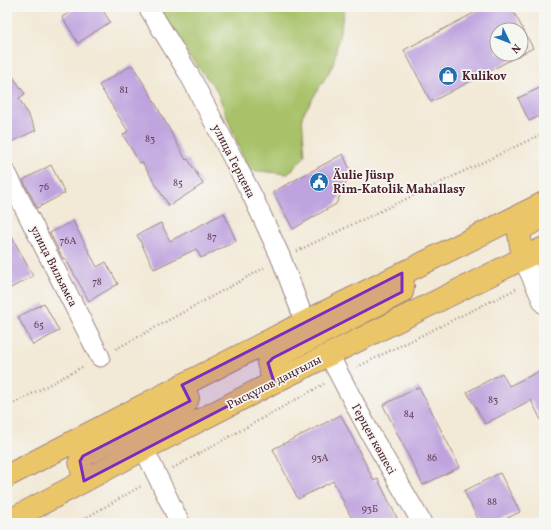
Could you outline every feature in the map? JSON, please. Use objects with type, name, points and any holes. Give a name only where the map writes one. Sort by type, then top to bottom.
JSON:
[{"type":"main road","points":[[7,476],[305,322],[544,203]]},
{"type":"main road","points":[[523,258],[519,233],[524,227],[544,216]]},
{"type":"main road","name":"Рысқұлов даңғылы","points":[[7,522],[274,382],[544,248]]},
{"type":"main road","points":[[274,382],[268,363],[273,358],[402,292],[402,273]]},
{"type":"main road","points":[[84,481],[80,461],[84,456],[186,403],[188,398],[182,385]]},
{"type":"street","name":"улица Герцена","points":[[148,7],[190,74],[253,197],[281,258],[305,322]]},
{"type":"street","name":"улица Вильямса","points":[[7,174],[100,358]]},
{"type":"street","points":[[523,258],[544,304]]},
{"type":"street","name":"Герцен көшесі","points":[[328,355],[370,433],[422,523]]},
{"type":"street","points":[[144,449],[180,523]]},
{"type":"path","points":[[77,523],[339,376],[533,280]]},
{"type":"highlighted area","points":[[402,273],[402,292],[273,358],[268,363],[274,382],[84,481],[80,461],[83,456],[190,401],[182,385]]},
{"type":"green space","points":[[159,7],[345,7],[333,65],[302,116],[305,156],[288,174],[248,170],[216,89],[171,34]]},
{"type":"building","points":[[78,7],[101,7],[110,22],[78,43],[62,17]]},
{"type":"building","points":[[485,7],[511,7],[519,22],[489,22],[489,62],[507,62],[431,102],[404,50]]},
{"type":"building","points":[[529,41],[533,48],[529,50]]},
{"type":"building","points":[[132,65],[149,92],[186,160],[188,159],[203,184],[169,206],[142,162],[140,163],[123,135],[128,131],[99,85]]},
{"type":"building","points":[[7,68],[25,94],[19,98],[36,130],[7,144]]},
{"type":"building","points":[[544,86],[544,114],[529,121],[518,98]]},
{"type":"building","name":"Äulie Jüsıp Rim-Katolik Mahallasy","points":[[343,154],[351,172],[336,204],[293,229],[273,192]]},
{"type":"building","points":[[51,165],[65,193],[37,208],[23,180]]},
{"type":"building","points":[[224,213],[236,241],[201,258],[196,249],[154,269],[137,235],[161,223],[170,241]]},
{"type":"building","points":[[73,221],[97,267],[106,262],[118,284],[89,301],[65,258],[63,259],[50,233]]},
{"type":"building","points":[[7,228],[33,276],[7,290]]},
{"type":"building","points":[[44,303],[59,331],[33,345],[18,317]]},
{"type":"building","points":[[544,369],[544,426],[531,400],[485,424],[467,392],[502,373],[509,386]]},
{"type":"building","points":[[419,387],[460,467],[423,485],[383,405]]},
{"type":"building","points":[[341,415],[374,481],[378,479],[397,518],[388,523],[354,523],[333,481],[298,499],[273,449]]},
{"type":"building","points":[[500,473],[520,512],[497,523],[480,523],[464,491]]},
{"type":"place","name":"Kulikov","points":[[448,76]]},
{"type":"place","name":"Äulie Jüsıp Rim-Katolik Mahallasy","points":[[319,182]]}]
